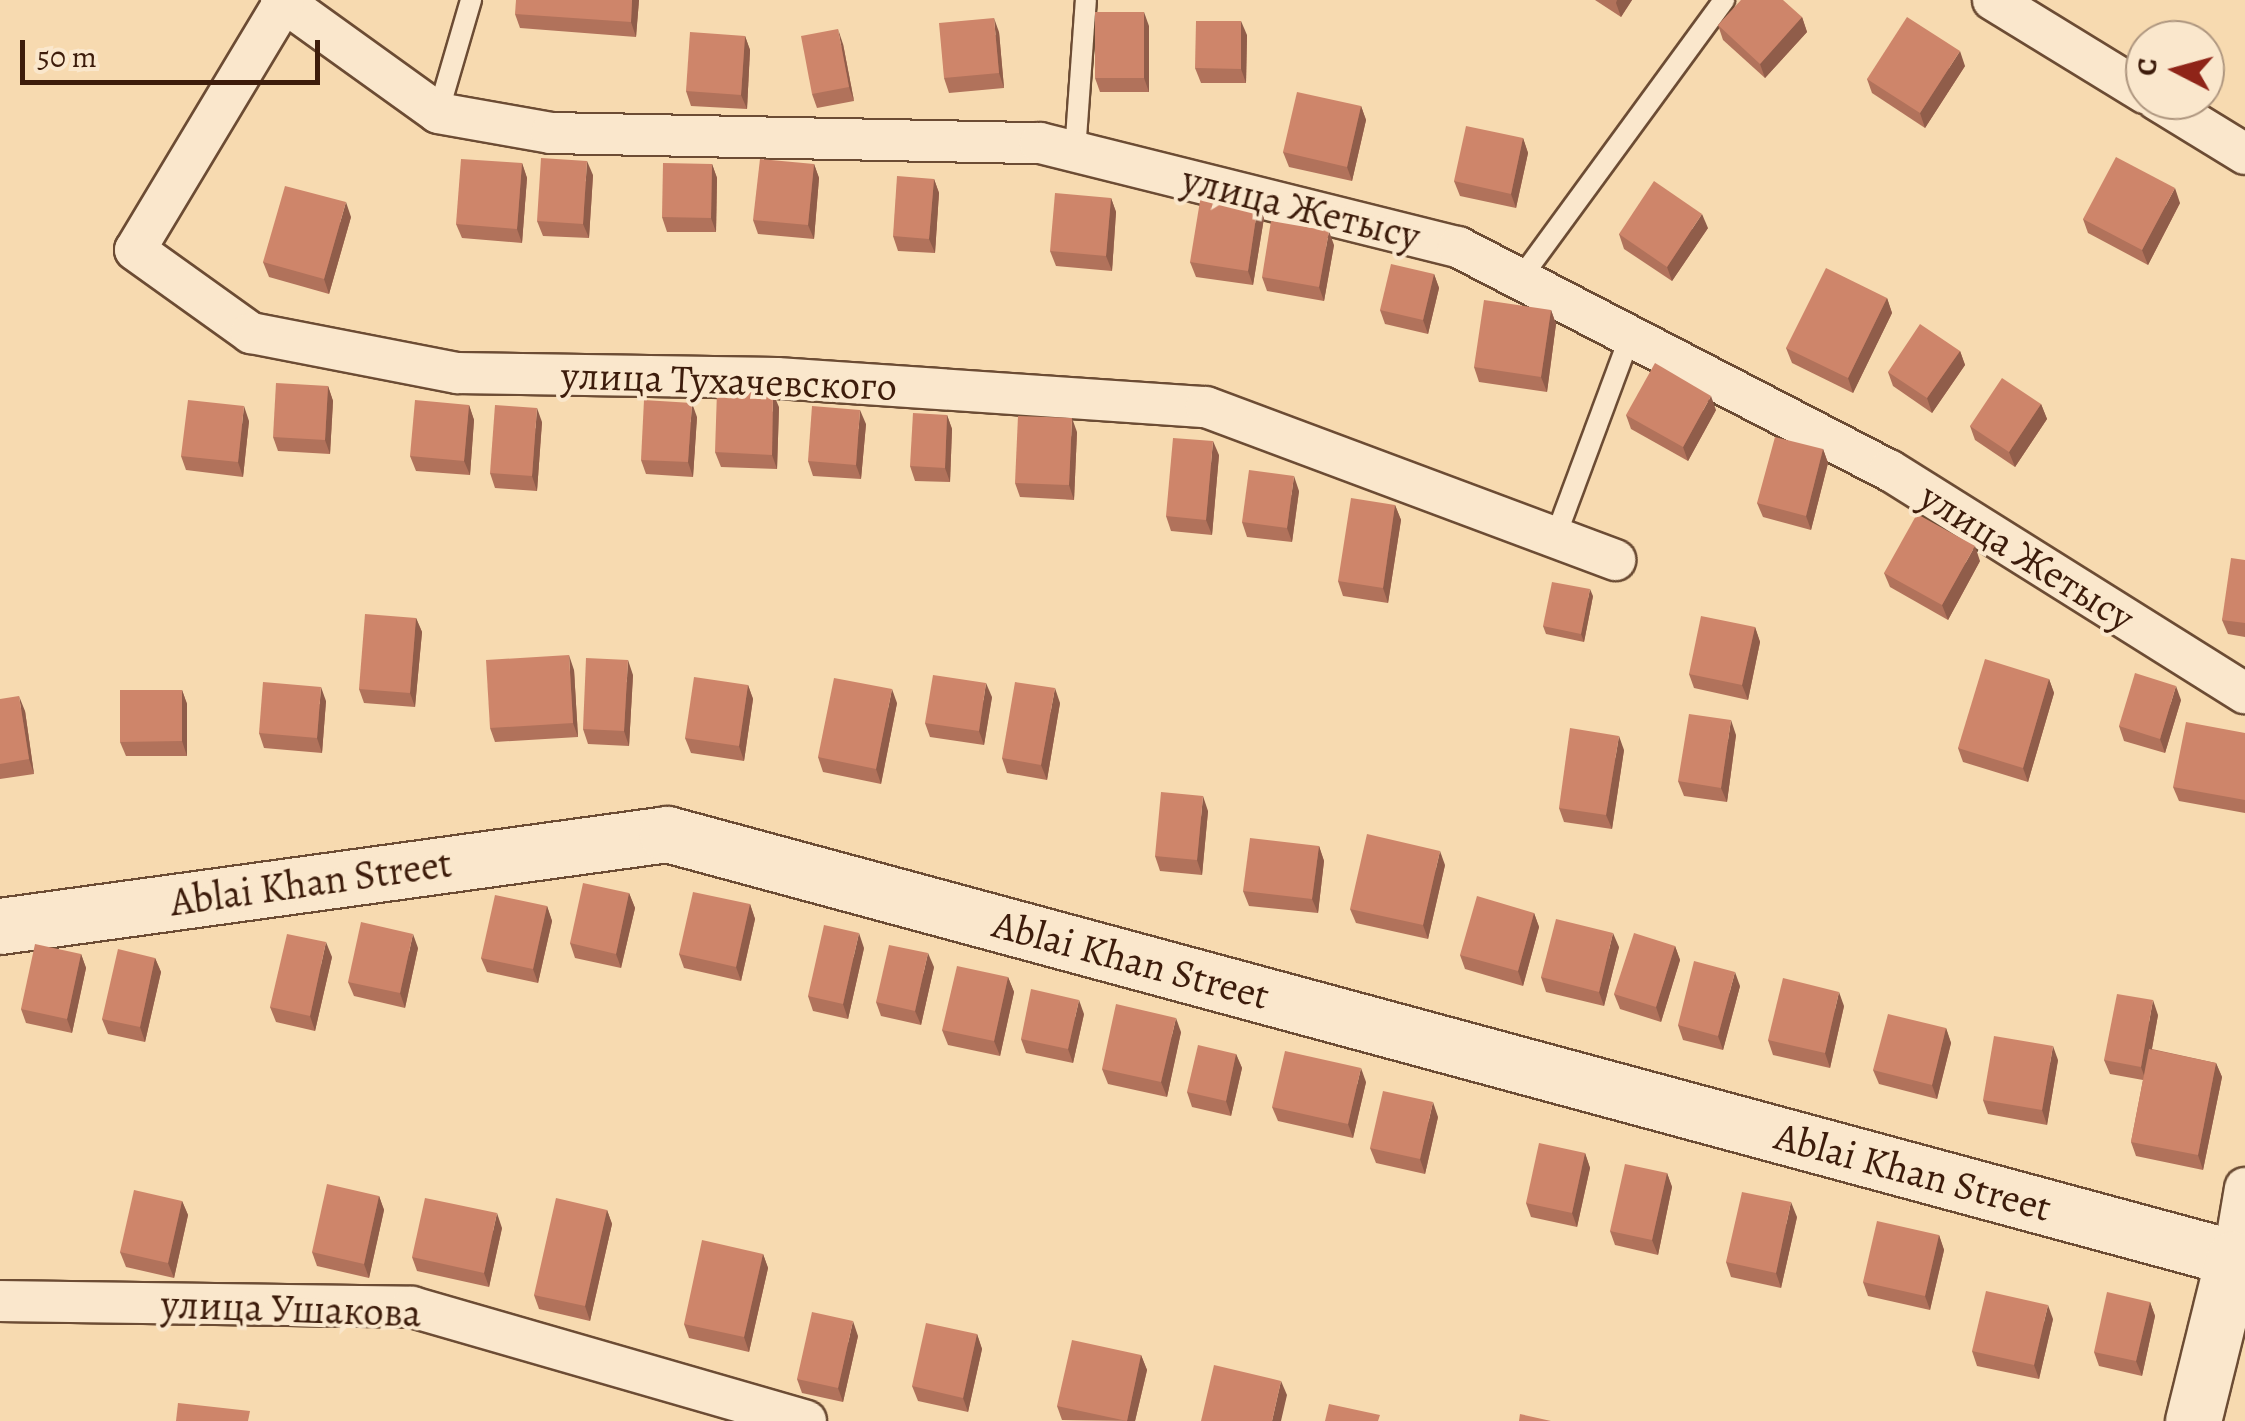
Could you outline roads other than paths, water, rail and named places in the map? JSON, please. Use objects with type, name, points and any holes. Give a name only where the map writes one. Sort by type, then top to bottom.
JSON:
[{"type":"street","points":[[1993,0],[2125,81]]},
{"type":"street","name":"улица Жетысу","points":[[282,1],[438,112],[551,133],[1040,143],[1458,247],[1888,470],[2245,693]]},
{"type":"street","name":"улица Тухачевского","points":[[282,1],[135,250],[251,333],[458,374],[777,378],[1206,407],[1615,560]]},
{"type":"street","points":[[2190,120],[2245,154]]},
{"type":"street","name":"Ablai Khan Street","points":[[0,926],[666,834],[2239,1260]]},
{"type":"street","points":[[2193,1421],[2239,1260],[2245,1188]]},
{"type":"street","name":"улица Ушакова","points":[[0,1301],[412,1307],[806,1421]]},
{"type":"lane","points":[[438,112],[471,0]]},
{"type":"lane","points":[[1075,152],[1086,0]]},
{"type":"lane","points":[[1520,279],[1724,0]]},
{"type":"lane","points":[[1555,538],[1630,336]]}]
